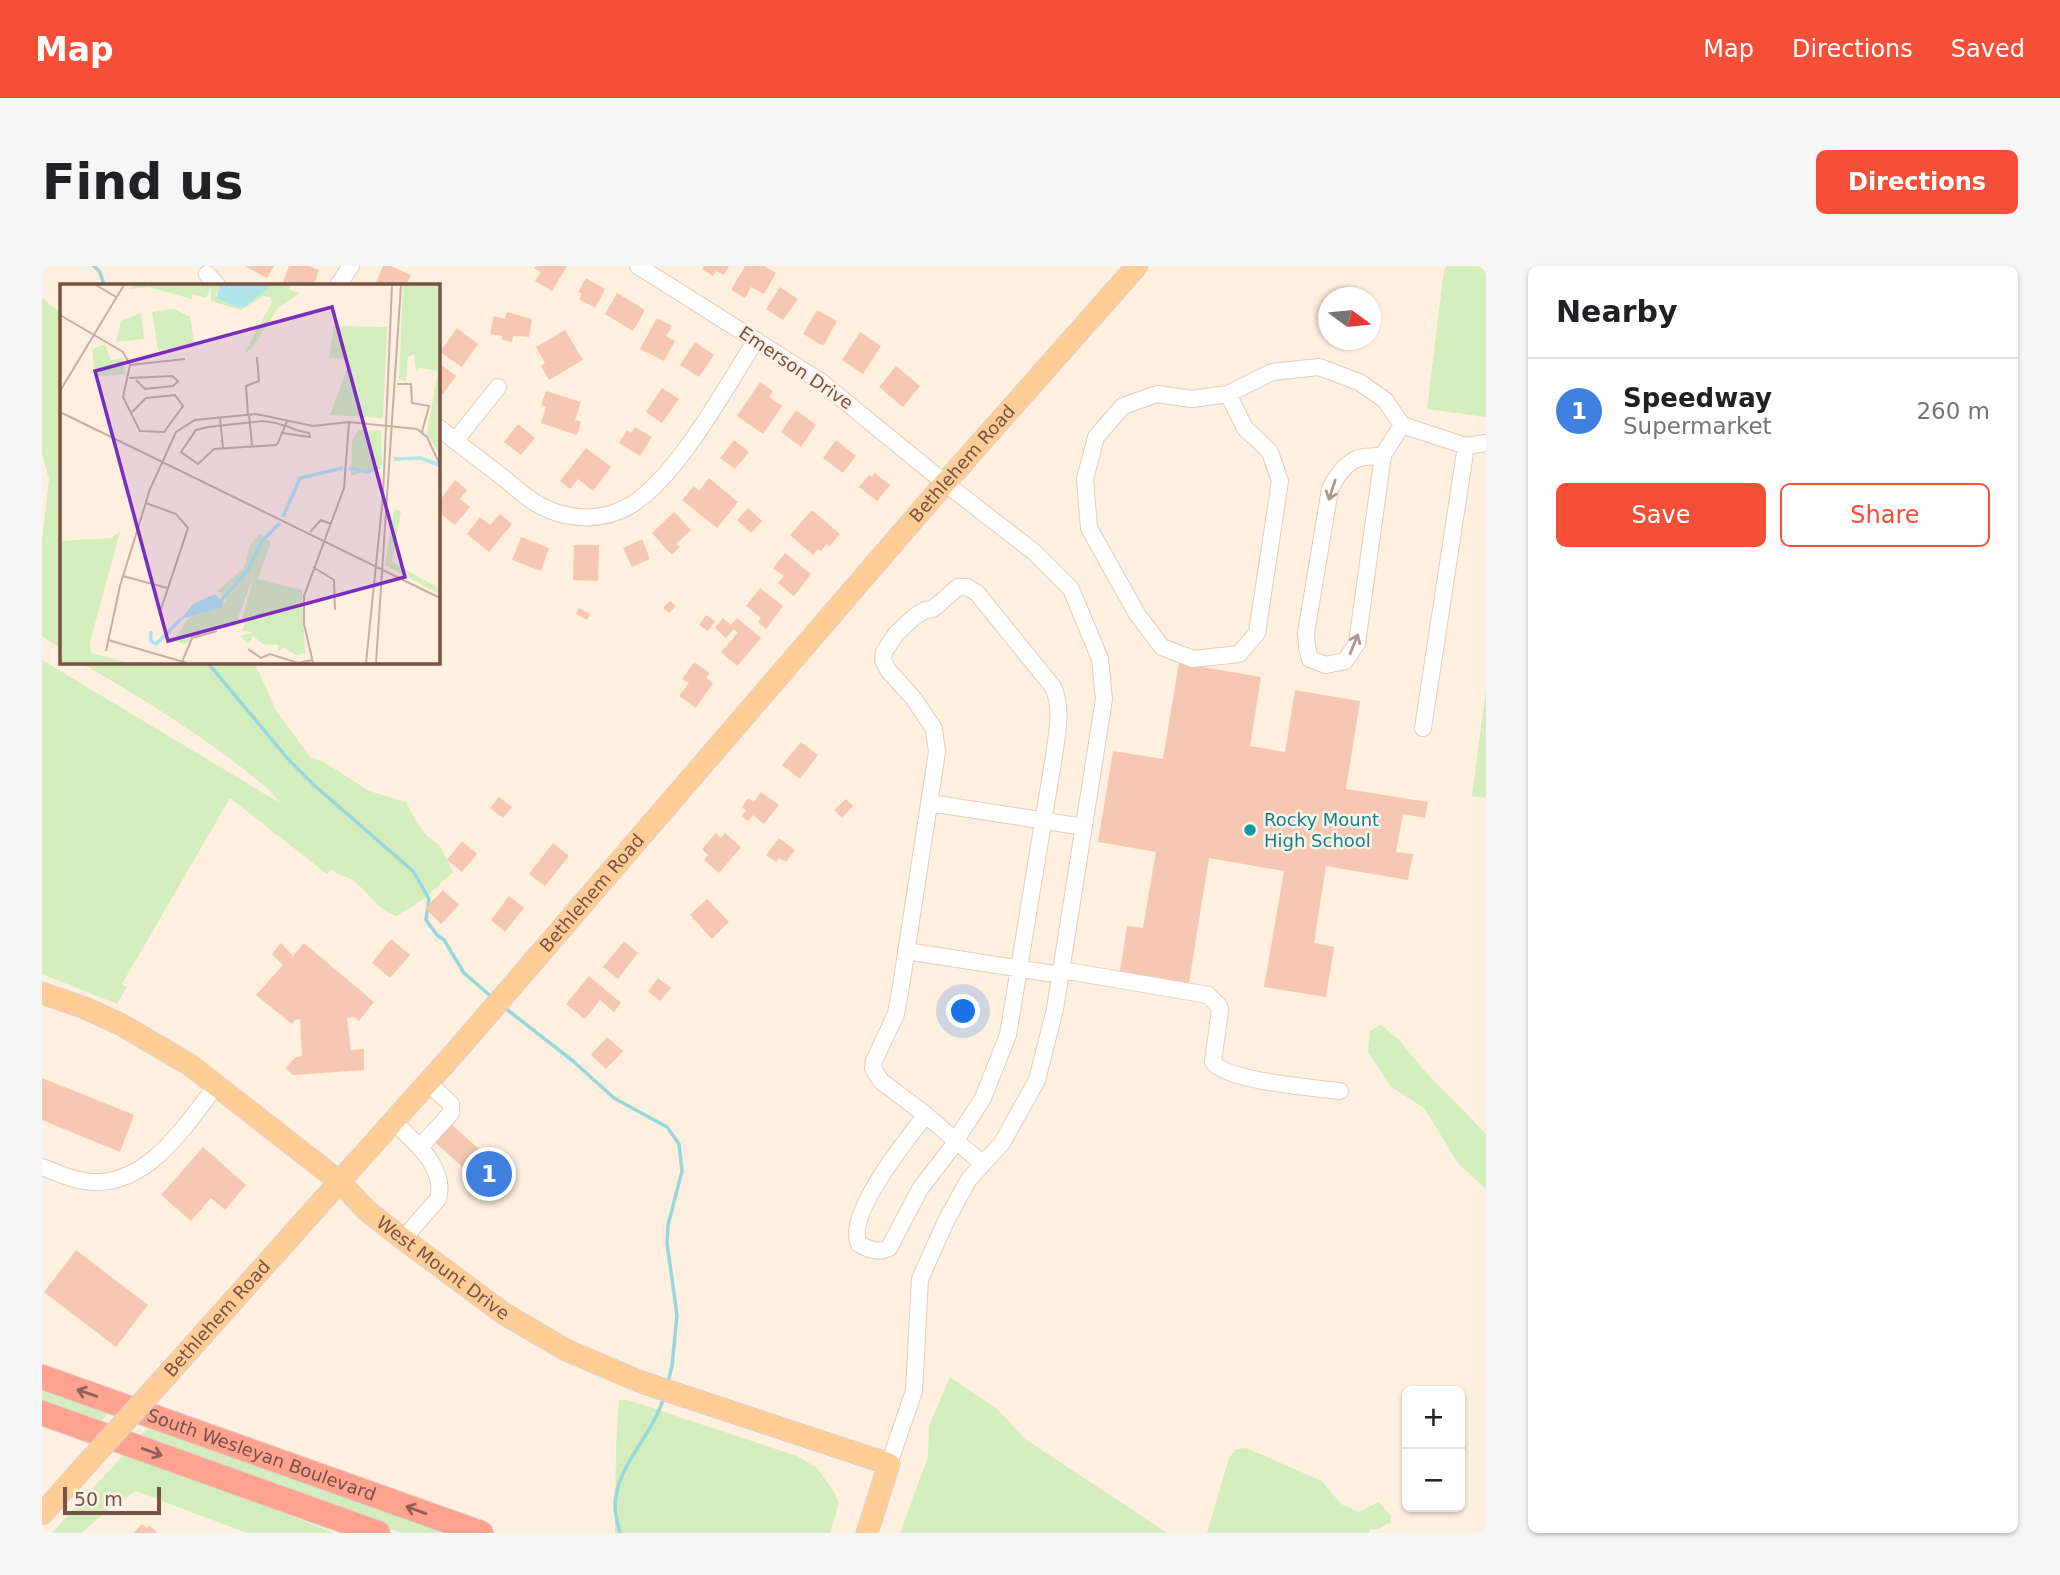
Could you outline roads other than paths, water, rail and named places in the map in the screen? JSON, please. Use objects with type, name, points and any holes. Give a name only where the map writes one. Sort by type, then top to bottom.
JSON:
[{"type":"highway","name":"South Wesleyan Boulevard","points":[[42,1377],[481,1533]]},
{"type":"highway","name":"South Wesleyan Boulevard","points":[[42,1413],[378,1533]]},
{"type":"main road","name":"Bethlehem Road","points":[[42,1514],[394,1122],[945,483],[1137,266]]},
{"type":"main road","name":"West Mount Drive","points":[[42,993],[122,1025],[190,1065],[340,1182],[366,1210],[403,1239],[503,1313],[566,1350],[600,1366],[708,1405],[889,1464]]},
{"type":"main road","points":[[867,1533],[889,1464]]},
{"type":"street","points":[[339,284],[351,266]]},
{"type":"street","name":"Emerson Drive","points":[[638,266],[820,381],[1034,552],[1072,589],[1100,659],[1104,699],[1055,1009],[1037,1080],[1002,1143],[969,1178],[920,1279],[914,1391],[889,1464]]},
{"type":"street","points":[[439,428],[538,505],[562,515],[597,518],[632,504],[663,477],[688,444],[756,340]]},
{"type":"street","points":[[1228,394],[1245,428],[1270,452],[1280,481],[1257,633],[1239,654],[1193,659],[1161,647],[1136,614],[1089,528],[1084,479],[1096,437],[1123,406],[1157,394],[1192,399],[1228,394],[1272,372],[1318,368],[1359,382],[1385,400],[1402,425],[1466,446],[1486,443]]},
{"type":"street","points":[[455,441],[498,387]]},
{"type":"street","points":[[1383,455],[1359,458],[1350,463],[1338,474],[1330,489],[1306,633],[1310,659],[1326,665],[1345,661],[1357,643],[1383,455],[1402,425]]},
{"type":"street","points":[[1423,728],[1466,446]]},
{"type":"street","points":[[926,1115],[883,1172],[865,1206],[856,1230],[859,1244],[874,1251],[889,1248],[920,1189],[956,1140],[983,1098],[1009,1035],[1060,711],[1058,698],[1044,674],[977,593],[967,587],[958,587],[933,609],[925,610],[914,617],[895,634],[884,652],[883,660],[888,670],[914,699],[934,729],[937,752],[896,1014],[873,1068],[881,1081],[926,1115],[956,1140],[983,1164]]},
{"type":"street","points":[[930,803],[1084,827]]},
{"type":"street","points":[[906,951],[1208,995],[1220,1010],[1213,1062],[1217,1067],[1239,1076],[1340,1091]]},
{"type":"street","points":[[420,1147],[452,1109],[451,1104],[428,1083]]},
{"type":"street","points":[[42,1167],[78,1180],[99,1182],[120,1178],[141,1168],[159,1154],[176,1137],[216,1086]]},
{"type":"street","points":[[394,1122],[420,1147],[439,1179],[440,1191],[438,1199],[403,1239]]},
{"type":"waterway","points":[[94,266],[100,272],[104,284]]},
{"type":"waterway","points":[[208,663],[289,760],[413,871],[429,899],[426,920],[444,940],[464,973],[493,998]]},
{"type":"waterway","points":[[505,1008],[573,1061],[614,1098],[667,1127],[679,1144],[682,1171],[668,1225],[667,1243],[677,1315],[668,1382]]},
{"type":"waterway","points":[[620,1533],[615,1509],[621,1477],[652,1424],[664,1396]]},
{"type":"place","name":"Rocky Mount High School","points":[[1250,830]]},
{"type":"place","name":"Speedway","points":[[489,1174]]}]
